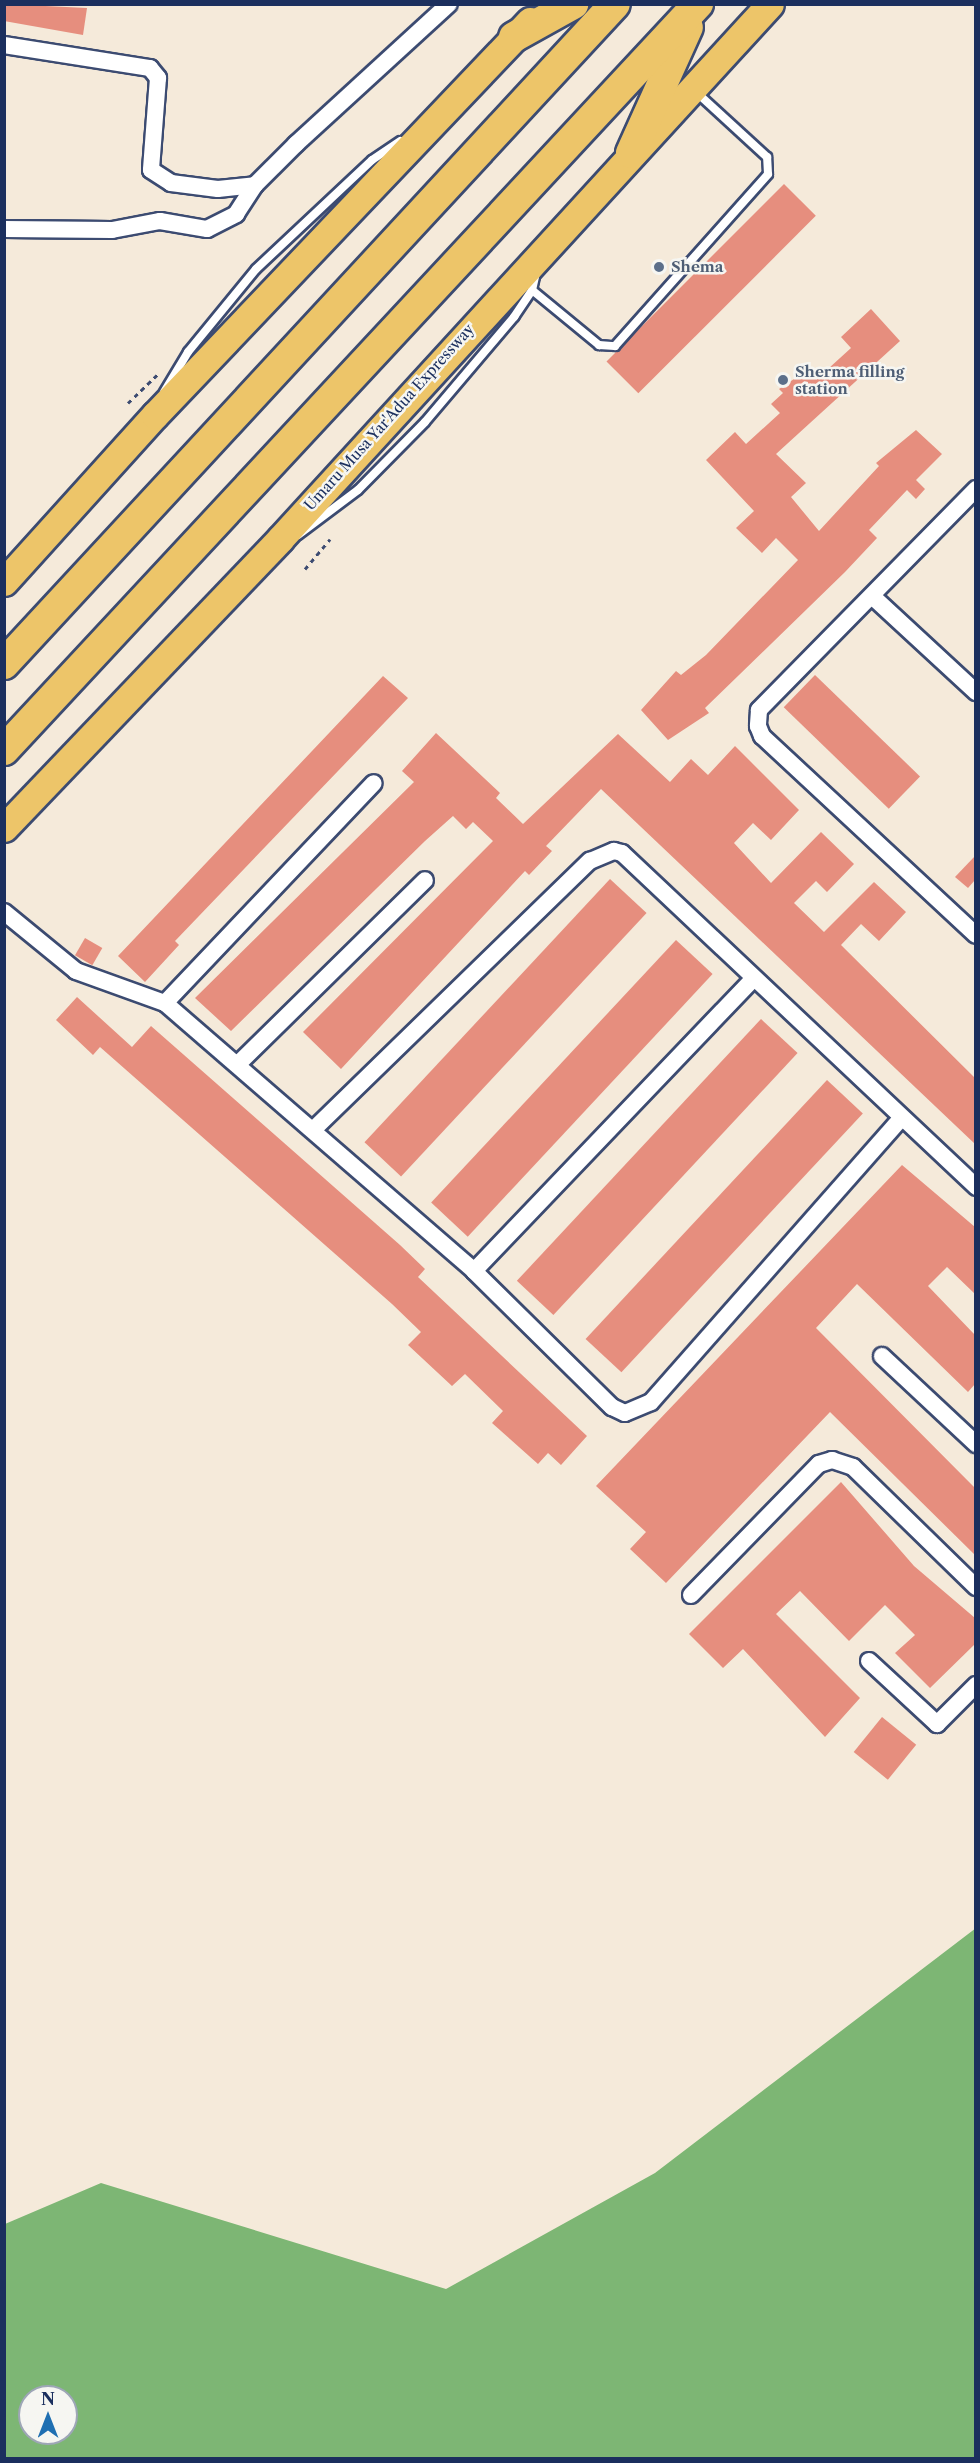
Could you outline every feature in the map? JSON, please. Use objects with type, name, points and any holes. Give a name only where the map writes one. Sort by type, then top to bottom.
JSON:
[{"type":"highway","points":[[4,582],[155,415],[545,4]]},
{"type":"highway","points":[[514,37],[573,4]]},
{"type":"highway","points":[[4,664],[615,4]]},
{"type":"highway","points":[[631,153],[698,4]]},
{"type":"highway","points":[[4,750],[698,4]]},
{"type":"highway","name":"Umaru Musa Yar'Adua Expressway","points":[[4,828],[280,539],[631,153],[770,4]]},
{"type":"street","points":[[4,229],[112,230],[160,221],[207,230],[236,214],[255,185],[449,4]]},
{"type":"street","points":[[4,45],[150,68],[158,78],[151,170],[171,183],[218,189],[255,185]]},
{"type":"street","points":[[975,489],[759,710],[758,726],[762,736],[975,935]]},
{"type":"street","points":[[872,596],[975,692]]},
{"type":"street","points":[[165,1003],[374,783]]},
{"type":"street","points":[[314,1129],[601,854],[622,853],[975,1187]]},
{"type":"street","points":[[238,1064],[424,880]]},
{"type":"street","points":[[4,912],[76,971],[165,1003],[314,1129],[474,1272],[612,1407],[625,1413],[639,1410],[901,1118]]},
{"type":"street","points":[[474,1272],[753,979]]},
{"type":"street","points":[[882,1356],[975,1444]]},
{"type":"street","points":[[691,1595],[819,1464],[832,1460],[853,1467],[975,1587]]},
{"type":"street","points":[[869,1661],[937,1724],[975,1685]]},
{"type":"lane","points":[[532,290],[599,345],[615,346],[768,174],[767,157],[692,88]]},
{"type":"lane","points":[[280,539],[331,513],[388,462],[463,380],[532,290],[539,256]]},
{"type":"path","points":[[128,403],[162,369]]},
{"type":"path","points":[[305,569],[330,539]]},
{"type":"green space","points":[[976,1928],[975,2458],[5,2458],[5,2224],[101,2183],[446,2289],[655,2173]]},
{"type":"building","points":[[4,4],[87,8],[83,35],[4,21]]},
{"type":"building","points":[[784,184],[816,216],[638,393],[607,361]]},
{"type":"building","points":[[871,309],[900,341],[776,454],[806,483],[791,497],[819,531],[879,466],[876,463],[916,430],[942,454],[916,480],[925,489],[916,499],[907,490],[869,530],[877,538],[845,572],[705,708],[709,713],[668,740],[641,710],[676,671],[681,675],[706,655],[798,560],[776,538],[762,553],[736,528],[754,511],[706,460],[735,432],[746,444],[780,413],[771,404],[783,393],[779,389],[809,369],[818,378],[851,348],[841,337]]},
{"type":"building","points":[[815,675],[920,776],[889,809],[784,707]]},
{"type":"building","points":[[383,676],[408,698],[175,941],[179,945],[145,982],[118,956]]},
{"type":"building","points":[[436,733],[500,793],[496,798],[523,824],[618,734],[670,782],[691,759],[708,775],[735,746],[799,810],[771,840],[753,823],[734,843],[771,883],[821,832],[854,864],[827,892],[816,881],[794,903],[824,932],[874,882],[906,912],[879,941],[861,924],[841,945],[975,1078],[975,1144],[601,789],[546,846],[552,851],[529,875],[525,871],[341,1069],[303,1032],[493,841],[473,822],[466,829],[453,816],[231,1031],[195,998],[414,782],[402,771]]},
{"type":"building","points":[[975,856],[975,880],[968,888],[955,877]]},
{"type":"building","points":[[610,879],[647,913],[401,1176],[364,1142]]},
{"type":"building","points":[[85,938],[102,948],[92,965],[75,955]]},
{"type":"building","points":[[676,940],[713,974],[468,1237],[431,1203]]},
{"type":"building","points":[[77,997],[132,1047],[151,1026],[425,1269],[418,1277],[587,1436],[561,1465],[548,1453],[538,1464],[492,1423],[503,1411],[465,1374],[452,1386],[408,1345],[421,1332],[392,1304],[100,1047],[93,1055],[56,1020]]},
{"type":"building","points":[[761,1019],[798,1053],[553,1315],[517,1281]]},
{"type":"building","points":[[827,1080],[863,1113],[621,1372],[586,1339]]},
{"type":"building","points":[[902,1165],[975,1227],[975,1294],[947,1267],[928,1286],[975,1335],[975,1384],[968,1392],[857,1284],[816,1328],[975,1488],[975,1555],[830,1412],[666,1583],[630,1549],[646,1532],[596,1486]]},
{"type":"building","points":[[841,1482],[914,1566],[975,1618],[975,1644],[930,1688],[895,1653],[915,1635],[885,1605],[849,1641],[800,1591],[776,1614],[860,1698],[825,1737],[743,1649],[723,1668],[689,1634]]},
{"type":"building","points":[[882,1717],[916,1745],[888,1780],[854,1752]]},
{"type":"place","name":"Shema","points":[[659,267]]},
{"type":"place","name":"Sherma filling station","points":[[783,380]]}]
